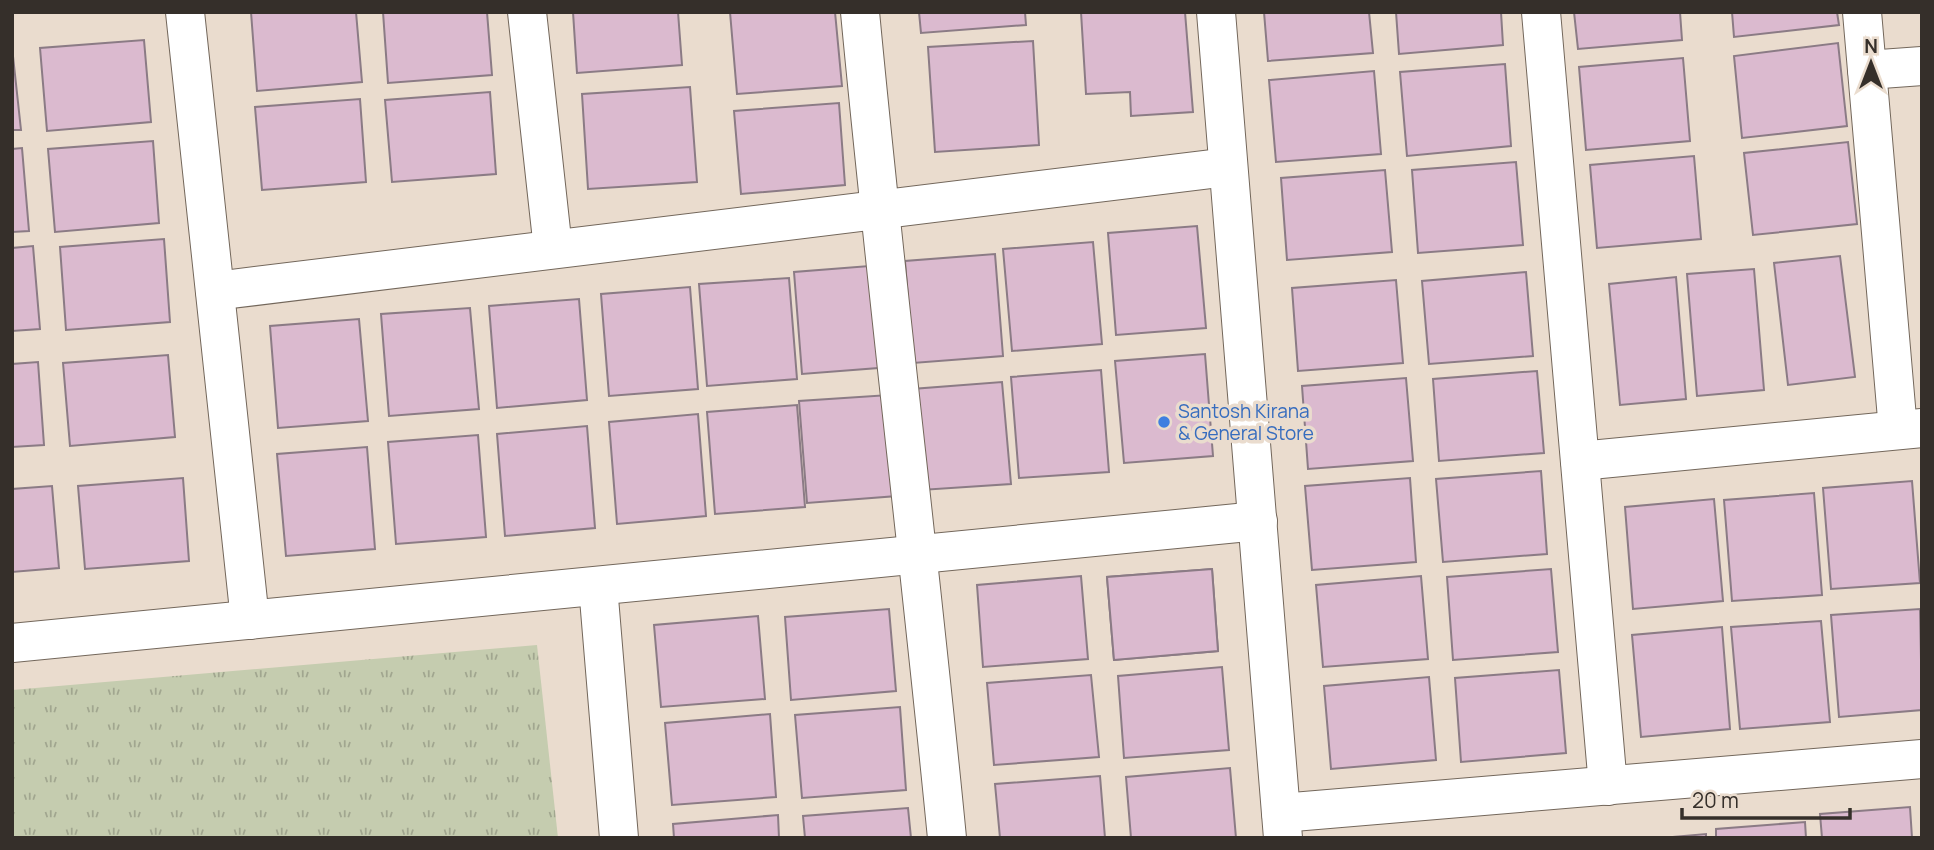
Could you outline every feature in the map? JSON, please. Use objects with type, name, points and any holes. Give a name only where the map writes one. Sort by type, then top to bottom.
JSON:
[{"type":"street","points":[[185,12],[250,620]]},
{"type":"street","points":[[527,12],[552,249]]},
{"type":"street","points":[[860,12],[947,838]]},
{"type":"street","points":[[1216,12],[1282,825],[1608,786],[1922,759]]},
{"type":"street","points":[[1541,12],[1608,786]]},
{"type":"street","points":[[1580,461],[1910,429],[1862,12]]},
{"type":"street","points":[[1867,70],[1922,66]]},
{"type":"street","points":[[215,291],[1228,167]]},
{"type":"street","points":[[12,643],[1258,521]]},
{"type":"street","points":[[598,586],[619,838]]},
{"type":"green space","points":[[537,645],[558,838],[12,838],[12,690]]},
{"type":"building","points":[[251,12],[356,12],[362,82],[257,91]]},
{"type":"building","points":[[383,12],[487,12],[492,75],[388,83]]},
{"type":"building","points":[[573,12],[678,12],[682,65],[577,73]]},
{"type":"building","points":[[730,12],[835,12],[842,86],[737,94]]},
{"type":"building","points":[[919,12],[1025,12],[1026,25],[921,33]]},
{"type":"building","points":[[1081,12],[1185,12],[1193,112],[1131,116],[1130,92],[1086,94]]},
{"type":"building","points":[[1264,12],[1369,12],[1373,53],[1268,61]]},
{"type":"building","points":[[1396,12],[1501,12],[1503,45],[1399,54]]},
{"type":"building","points":[[1574,12],[1680,12],[1682,40],[1578,49]]},
{"type":"building","points":[[1732,12],[1837,12],[1839,25],[1734,37]]},
{"type":"building","points":[[144,40],[151,122],[47,131],[40,48]]},
{"type":"building","points":[[1033,41],[1039,145],[935,152],[928,47]]},
{"type":"building","points":[[1838,43],[1847,126],[1742,138],[1734,56]]},
{"type":"building","points":[[12,47],[21,130],[12,130]]},
{"type":"building","points":[[1683,58],[1690,141],[1586,150],[1579,67]]},
{"type":"building","points":[[1505,64],[1511,146],[1407,156],[1400,72]]},
{"type":"building","points":[[1374,71],[1381,154],[1276,162],[1269,80]]},
{"type":"building","points":[[690,87],[697,182],[588,189],[582,94]]},
{"type":"building","points":[[490,92],[496,174],[392,182],[385,100]]},
{"type":"building","points":[[360,99],[366,182],[262,190],[255,107]]},
{"type":"building","points":[[839,103],[845,185],[741,194],[734,111]]},
{"type":"building","points":[[153,141],[159,223],[55,232],[48,149]]},
{"type":"building","points":[[1848,142],[1857,224],[1753,235],[1744,153]]},
{"type":"building","points":[[22,148],[29,231],[12,232],[12,149]]},
{"type":"building","points":[[1694,156],[1701,239],[1597,248],[1590,165]]},
{"type":"building","points":[[1516,162],[1523,245],[1418,253],[1412,170]]},
{"type":"building","points":[[1385,170],[1392,252],[1287,260],[1281,178]]},
{"type":"building","points":[[1197,226],[1206,328],[1116,335],[1108,233]]},
{"type":"building","points":[[164,239],[170,322],[66,330],[60,247]]},
{"type":"building","points":[[1093,242],[1102,344],[1012,351],[1003,249]]},
{"type":"building","points":[[33,246],[40,329],[12,331],[12,248]]},
{"type":"building","points":[[995,254],[1003,356],[913,363],[905,261]]},
{"type":"building","points":[[1840,256],[1855,377],[1788,385],[1774,263]]},
{"type":"building","points":[[882,265],[891,367],[802,374],[794,272]]},
{"type":"building","points":[[1754,269],[1764,390],[1697,396],[1687,274]]},
{"type":"building","points":[[1526,272],[1533,356],[1429,364],[1422,281]]},
{"type":"building","points":[[1676,277],[1686,399],[1620,405],[1609,284]]},
{"type":"building","points":[[789,278],[797,379],[707,386],[699,284]]},
{"type":"building","points":[[1396,280],[1403,363],[1298,371],[1292,288]]},
{"type":"building","points":[[690,287],[698,389],[609,396],[601,294]]},
{"type":"building","points":[[579,299],[587,400],[497,408],[489,306]]},
{"type":"building","points":[[470,308],[479,409],[389,416],[381,314]]},
{"type":"building","points":[[359,319],[368,421],[278,428],[270,326]]},
{"type":"building","points":[[1205,354],[1213,456],[1124,463],[1115,361]]},
{"type":"building","points":[[168,355],[175,437],[70,446],[63,363]]},
{"type":"building","points":[[38,362],[44,445],[12,447],[12,364]]},
{"type":"building","points":[[1101,370],[1109,472],[1019,478],[1011,377]]},
{"type":"building","points":[[1537,371],[1544,453],[1439,461],[1433,379]]},
{"type":"building","points":[[1406,378],[1413,461],[1308,469],[1302,386]]},
{"type":"building","points":[[1002,382],[1011,484],[921,490],[912,389]]},
{"type":"building","points":[[889,395],[897,496],[807,503],[799,401]]},
{"type":"building","points":[[797,405],[805,507],[715,514],[707,412]]},
{"type":"building","points":[[698,414],[706,516],[617,524],[609,422]]},
{"type":"building","points":[[587,426],[595,528],[505,536],[497,434]]},
{"type":"building","points":[[478,435],[486,537],[396,544],[388,442]]},
{"type":"building","points":[[367,447],[375,549],[286,556],[277,454]]},
{"type":"building","points":[[1541,471],[1547,554],[1443,562],[1436,479]]},
{"type":"building","points":[[183,478],[189,561],[85,569],[78,486]]},
{"type":"building","points":[[1410,478],[1416,562],[1312,570],[1305,486]]},
{"type":"building","points":[[1912,481],[1920,583],[1831,589],[1823,488]]},
{"type":"building","points":[[52,486],[59,568],[12,572],[12,489]]},
{"type":"building","points":[[1814,493],[1822,595],[1732,601],[1724,500]]},
{"type":"building","points":[[1714,499],[1723,601],[1633,609],[1625,507]]},
{"type":"building","points":[[1212,569],[1218,651],[1114,660],[1107,577]]},
{"type":"building","points":[[1212,569],[1218,651],[1114,660],[1107,577]]},
{"type":"building","points":[[1551,569],[1558,652],[1453,660],[1447,577]]},
{"type":"building","points":[[1081,576],[1088,659],[983,667],[977,585]]},
{"type":"building","points":[[1421,576],[1428,659],[1323,667],[1316,585]]},
{"type":"building","points":[[889,609],[896,691],[791,700],[785,617]]},
{"type":"building","points":[[1920,609],[1922,710],[1839,717],[1831,615]]},
{"type":"building","points":[[758,616],[765,699],[661,707],[654,625]]},
{"type":"building","points":[[1821,621],[1830,722],[1740,729],[1731,627]]},
{"type":"building","points":[[1722,627],[1730,729],[1641,737],[1632,635]]},
{"type":"building","points":[[1222,667],[1229,750],[1124,758],[1118,676]]},
{"type":"building","points":[[1559,670],[1566,753],[1461,762],[1455,678]]},
{"type":"building","points":[[1091,675],[1099,757],[994,765],[987,683]]},
{"type":"building","points":[[1429,677],[1436,760],[1331,769],[1324,686]]},
{"type":"building","points":[[900,707],[906,790],[802,798],[795,715]]},
{"type":"building","points":[[770,714],[776,797],[672,805],[665,723]]},
{"type":"building","points":[[1230,768],[1236,838],[1131,838],[1126,777]]},
{"type":"building","points":[[1100,776],[1105,838],[1000,838],[995,784]]},
{"type":"building","points":[[1910,807],[1912,838],[1822,838],[1820,814]]},
{"type":"building","points":[[908,808],[911,838],[805,838],[803,816]]},
{"type":"building","points":[[778,815],[779,838],[674,838],[673,824]]},
{"type":"building","points":[[1805,822],[1806,838],[1716,838],[1716,829]]},
{"type":"building","points":[[1706,834],[1706,838],[1661,838]]},
{"type":"place","name":"Santosh Kirana & General Store","points":[[1164,422]]}]
